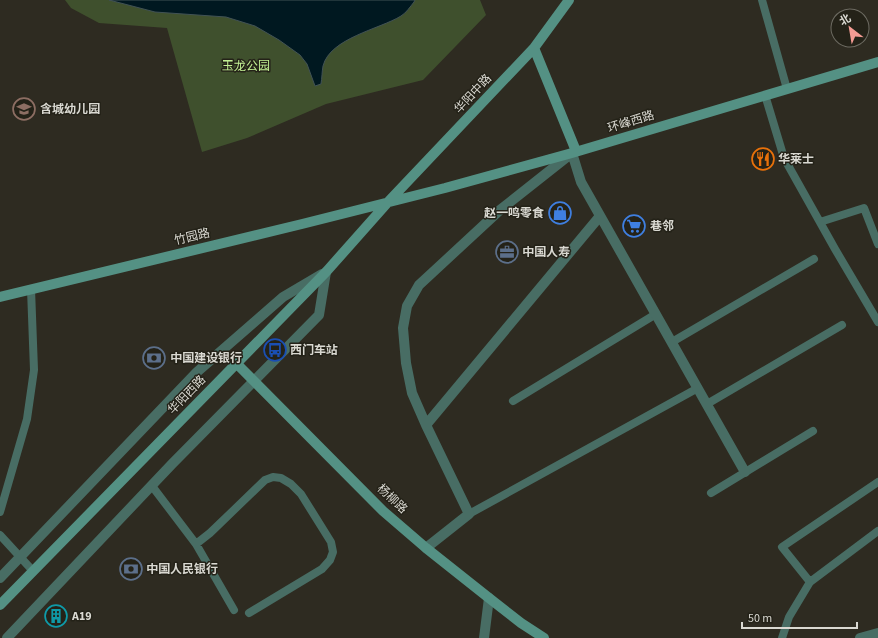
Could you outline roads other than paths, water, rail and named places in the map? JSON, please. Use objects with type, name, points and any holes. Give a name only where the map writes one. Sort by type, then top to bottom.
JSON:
[{"type":"main road","name":"华阳中路","points":[[390,201],[534,48],[569,0]]},
{"type":"main road","points":[[534,48],[574,152]]},
{"type":"main road","name":"环峰西路","points":[[390,201],[445,188],[574,152],[878,62]]},
{"type":"main road","name":"华阳西路","points":[[0,604],[326,272],[390,201]]},
{"type":"main road","name":"竹园路","points":[[0,297],[302,224],[390,201]]},
{"type":"main road","name":"杨柳路","points":[[236,363],[383,511],[426,548],[489,598],[544,638]]},
{"type":"street","points":[[426,548],[469,514],[412,393],[406,363],[403,328],[407,306],[419,285],[500,210],[574,152],[581,182],[745,472]]},
{"type":"street","points":[[426,425],[600,216]]},
{"type":"street","points":[[7,638],[152,486],[319,315],[326,272]]},
{"type":"street","points":[[0,578],[197,372],[283,297],[326,272]]},
{"type":"street","points":[[484,638],[489,598]]},
{"type":"street","points":[[860,638],[878,633]]},
{"type":"lane","points":[[762,0],[787,89]]},
{"type":"lane","points":[[765,95],[784,158],[878,322]]},
{"type":"lane","points":[[820,222],[864,208],[878,244]]},
{"type":"lane","points":[[672,342],[814,259]]},
{"type":"lane","points":[[0,512],[27,419],[34,370],[31,289]]},
{"type":"lane","points":[[513,401],[656,314]]},
{"type":"lane","points":[[707,404],[842,325]]},
{"type":"lane","points":[[469,514],[698,388]]},
{"type":"lane","points":[[711,493],[813,431]]},
{"type":"lane","points":[[196,544],[210,533],[265,480],[273,477],[281,478],[291,484],[301,494],[331,542],[333,552],[330,560],[322,568],[249,613]]},
{"type":"lane","points":[[810,582],[782,547],[878,482]]},
{"type":"lane","points":[[152,486],[196,544],[234,610]]},
{"type":"lane","points":[[782,638],[789,617],[810,582],[878,532]]},
{"type":"lane","points":[[0,535],[33,571]]},
{"type":"water","points":[[109,0],[415,0],[408,10],[401,16],[357,35],[335,48],[328,56],[323,66],[321,84],[315,86],[307,64],[300,55],[279,40],[255,26],[226,17],[155,12]]},
{"type":"place","name":"含城幼儿园","points":[[24,109]]},
{"type":"place","name":"华莱士","points":[[763,159]]},
{"type":"place","name":"赵一鸣零食","points":[[560,213]]},
{"type":"place","name":"巷邻","points":[[634,226]]},
{"type":"place","name":"中国人寿","points":[[507,252]]},
{"type":"place","name":"西门车站","points":[[275,350]]},
{"type":"place","name":"中国建设银行","points":[[154,358]]},
{"type":"place","name":"中国人民银行","points":[[131,569]]},
{"type":"place","name":"A19","points":[[56,616]]},
{"type":"park label","name":"玉龙公园","points":[[246,66]]}]
